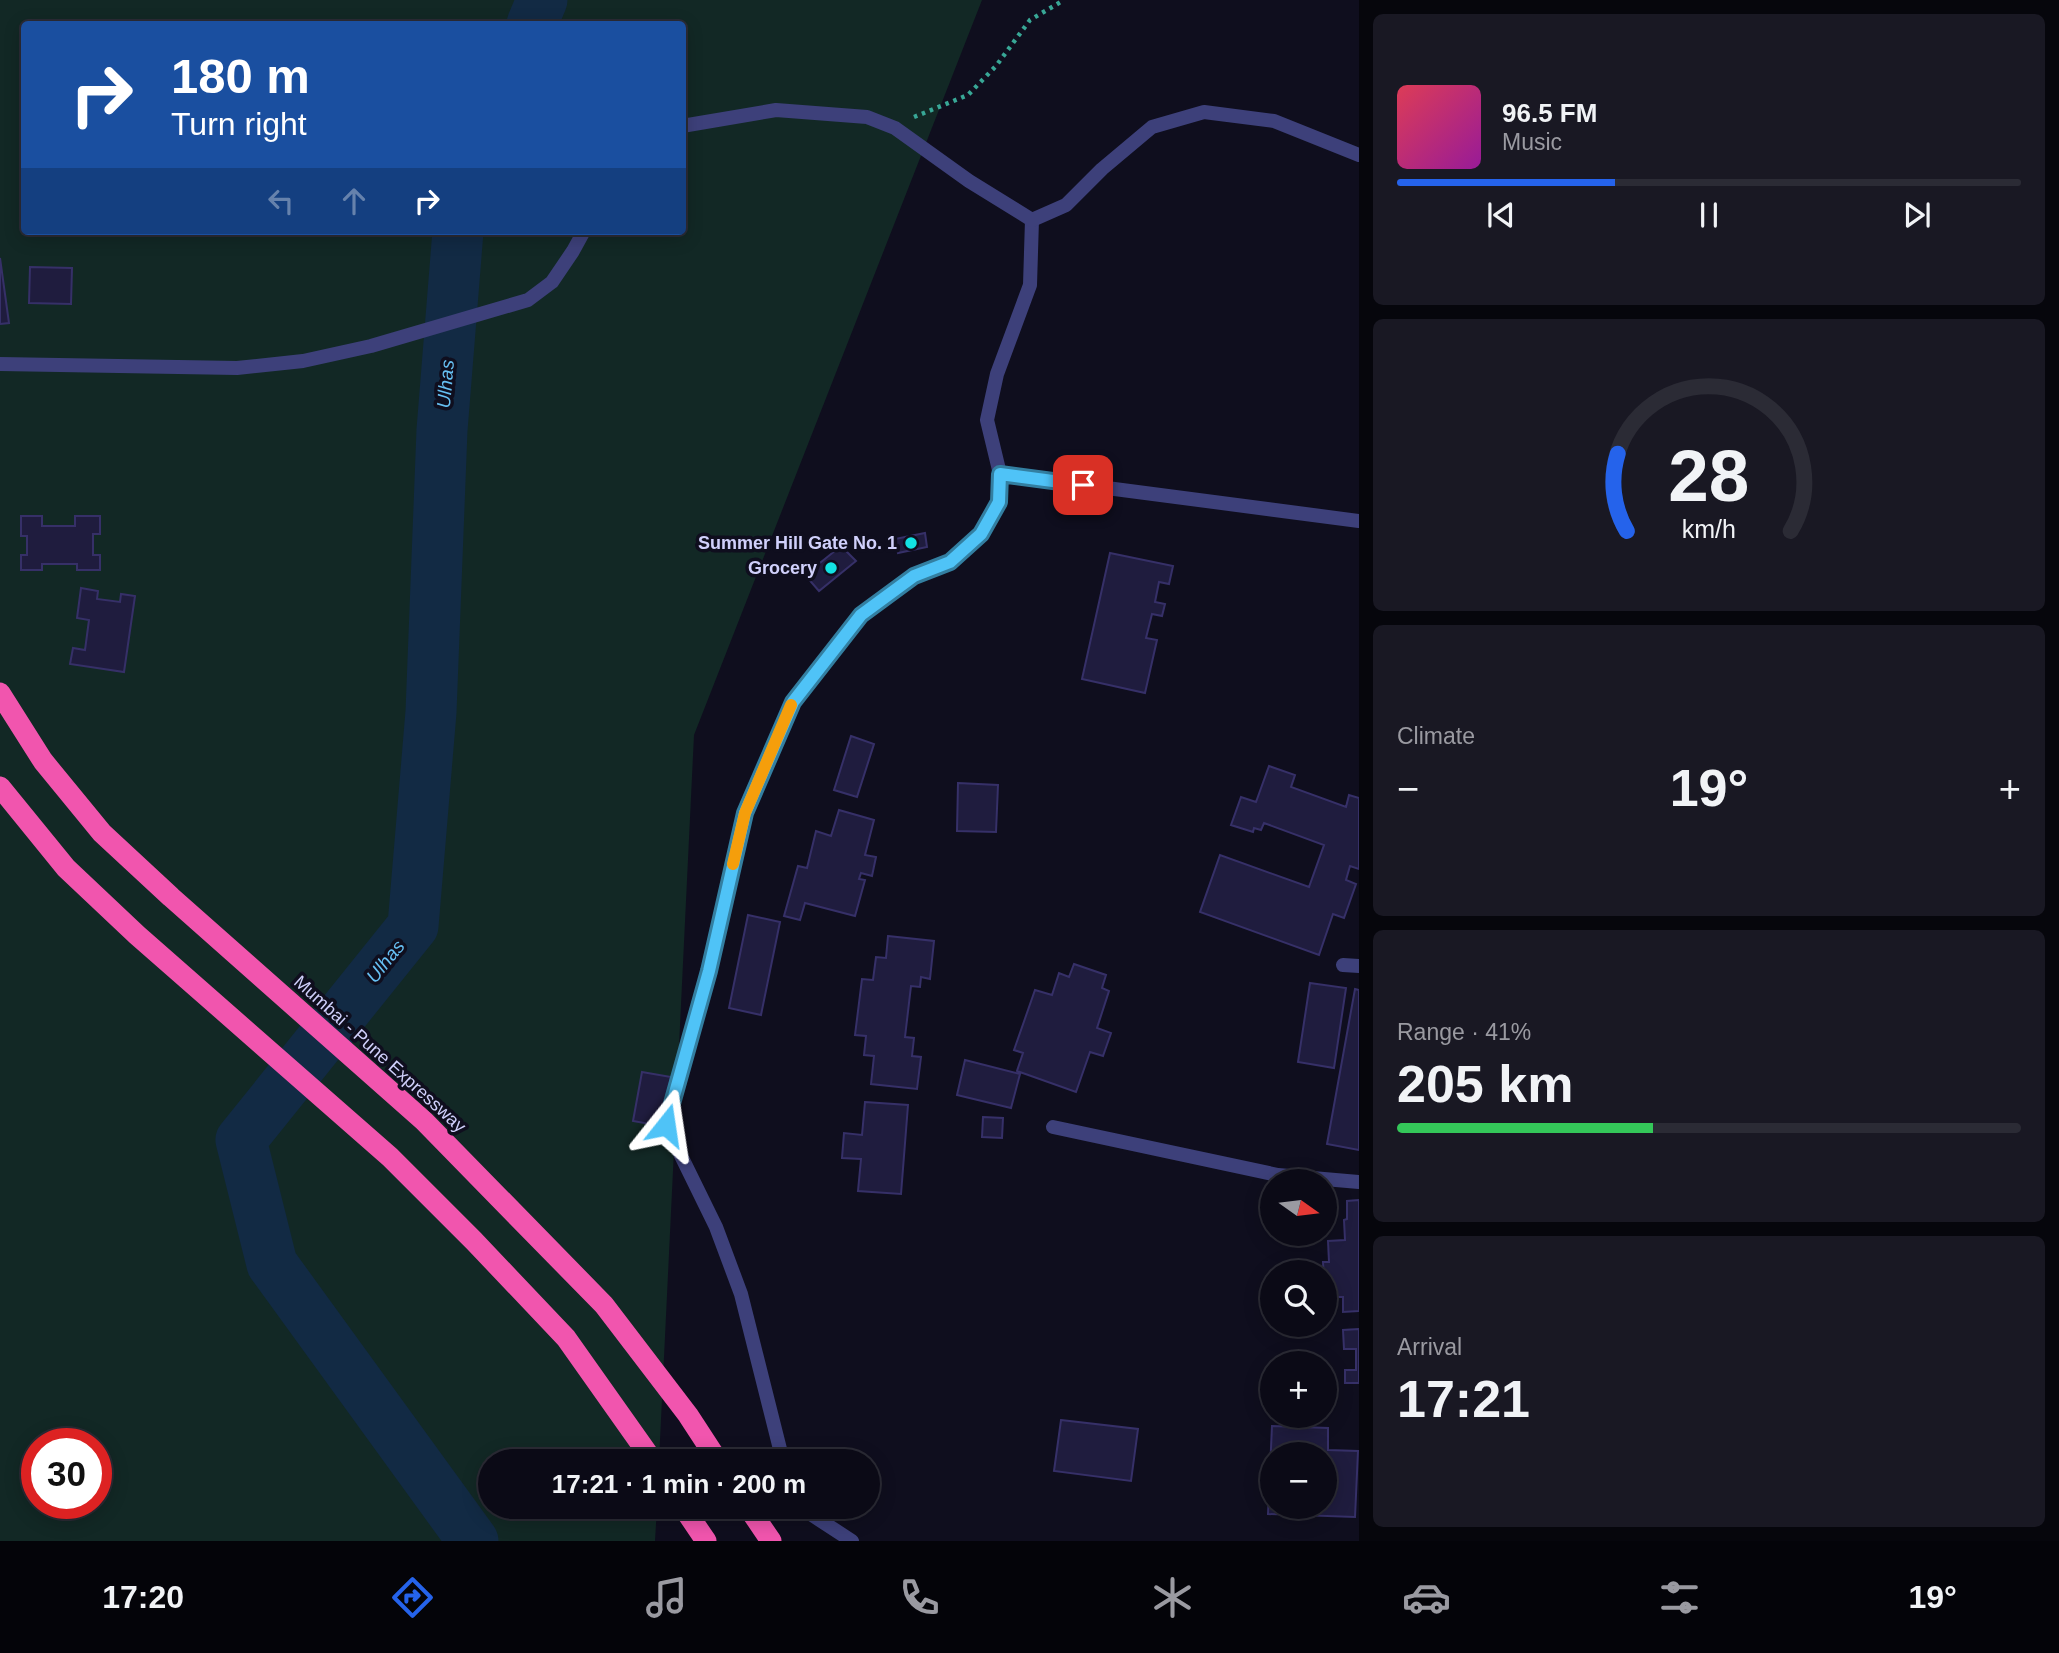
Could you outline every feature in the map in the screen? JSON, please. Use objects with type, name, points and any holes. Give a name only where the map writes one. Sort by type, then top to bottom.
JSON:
[{"type":"highway","name":"Mumbai - Pune Expressway","points":[[0,692],[43,761],[102,833],[425,1121],[604,1305],[688,1415],[710,1449]]},
{"type":"highway","points":[[0,787],[66,868],[390,1157],[474,1241],[566,1338],[645,1449]]},
{"type":"highway","points":[[691,1519],[706,1541]]},
{"type":"highway","points":[[756,1519],[771,1541]]},
{"type":"street","points":[[686,125],[776,110],[867,117],[895,128],[969,181],[1032,220]]},
{"type":"street","points":[[1032,220],[1066,205],[1102,169],[1152,127],[1204,112],[1274,121],[1359,155]]},
{"type":"street","points":[[780,1449],[741,1294],[716,1227],[666,1125],[709,971],[745,813],[793,702],[861,615],[914,576],[950,562],[981,534],[999,502],[1000,474],[987,420],[997,373],[1030,285],[1032,220]]},
{"type":"street","points":[[0,364],[237,369],[303,361],[371,345],[528,300],[552,282],[582,235]]},
{"type":"street","points":[[1000,474],[1359,521]]},
{"type":"street","points":[[1343,965],[1359,966]]},
{"type":"street","points":[[1053,1127],[1278,1175],[1359,1182]]},
{"type":"street","points":[[818,1519],[852,1541]]},
{"type":"path","points":[[895,128],[923,112],[968,95],[996,66],[1030,20],[1063,0]]},
{"type":"green space","points":[[0,0],[982,0],[694,735],[660,1449],[478,1449],[478,1519],[656,1519],[655,1541],[0,1541]]},
{"type":"building","points":[[0,258],[9,323],[0,324]]},
{"type":"building","points":[[30,267],[72,268],[71,304],[29,303]]},
{"type":"building","points":[[21,516],[42,516],[42,526],[75,526],[75,516],[100,516],[100,534],[93,534],[93,555],[100,555],[100,570],[77,570],[77,564],[42,564],[42,570],[21,570],[21,555],[27,555],[27,536],[21,536]]},
{"type":"building","name":"Summer Hill Gate No. 1","points":[[925,533],[927,547],[898,553],[895,539]]},
{"type":"building","name":"Grocery","points":[[841,546],[856,561],[819,591],[805,575]]},
{"type":"building","points":[[1110,553],[1173,566],[1169,584],[1159,582],[1155,602],[1165,604],[1162,616],[1152,614],[1146,638],[1157,640],[1145,693],[1082,679]]},
{"type":"building","points":[[81,588],[98,591],[97,599],[120,602],[121,594],[135,596],[124,672],[70,664],[73,648],[85,650],[89,620],[77,618]]},
{"type":"building","points":[[851,736],[874,744],[857,797],[834,790]]},
{"type":"building","points":[[1269,766],[1295,775],[1291,787],[1346,807],[1349,795],[1359,798],[1359,869],[1350,866],[1346,880],[1356,884],[1344,918],[1333,914],[1319,955],[1200,912],[1220,855],[1309,887],[1324,845],[1264,823],[1261,830],[1254,828],[1253,832],[1231,825],[1241,797],[1256,802]]},
{"type":"building","points":[[958,783],[998,785],[996,832],[957,831]]},
{"type":"building","points":[[839,810],[874,820],[865,855],[876,857],[872,876],[861,873],[859,879],[865,880],[855,916],[805,903],[800,920],[784,916],[798,866],[807,868],[816,831],[831,836]]},
{"type":"building","points":[[748,915],[780,922],[761,1015],[729,1008]]},
{"type":"building","points":[[888,936],[934,941],[930,979],[921,977],[920,987],[911,986],[905,1037],[914,1038],[912,1056],[921,1057],[917,1089],[871,1084],[874,1056],[864,1055],[866,1036],[855,1035],[862,979],[873,980],[876,957],[886,958]]},
{"type":"building","points":[[1074,964],[1106,975],[1102,988],[1109,991],[1097,1028],[1111,1033],[1103,1056],[1090,1052],[1076,1092],[1017,1071],[1023,1053],[1014,1050],[1035,990],[1052,995],[1059,973],[1069,977]]},
{"type":"building","points":[[1310,983],[1346,988],[1334,1068],[1298,1062]]},
{"type":"building","points":[[1355,989],[1359,990],[1359,1150],[1327,1144]]},
{"type":"building","points":[[965,1060],[1020,1074],[1011,1108],[957,1095]]},
{"type":"building","points":[[642,1072],[671,1077],[661,1126],[633,1121]]},
{"type":"building","points":[[865,1102],[908,1105],[901,1194],[858,1191],[861,1159],[842,1158],[844,1133],[862,1135]]},
{"type":"building","points":[[983,1117],[1003,1118],[1002,1138],[982,1137]]},
{"type":"building","points":[[1359,1200],[1359,1311],[1343,1312],[1343,1297],[1337,1297],[1337,1260],[1329,1260],[1328,1246],[1337,1246],[1337,1240],[1345,1240],[1347,1201]]},
{"type":"building","points":[[1359,1329],[1359,1383],[1345,1383],[1345,1370],[1356,1370],[1356,1349],[1344,1349],[1343,1330]]},
{"type":"building","points":[[1061,1420],[1138,1429],[1131,1481],[1054,1471]]},
{"type":"building","points":[[1272,1428],[1328,1428],[1328,1442],[1271,1442]]},
{"type":"building","points":[[1337,1450],[1358,1451],[1355,1517],[1337,1516]]},
{"type":"waterway","name":"Ulhas","points":[[533,21],[542,0]]},
{"type":"waterway","name":"Ulhas","points":[[458,235],[442,430],[431,712],[413,926],[241,1140],[272,1264],[473,1541]]},
{"type":"slow traffic","points":[[733,864],[745,813],[791,705]]},
{"type":"place","name":"Summer Hill Gate No. 1","points":[[911,543]]},
{"type":"place","name":"Grocery","points":[[831,568]]},
{"type":"route","points":[[666,1125],[709,971],[745,813],[793,702],[861,615],[914,576],[950,562],[981,534],[999,502],[1000,474],[1083,485]]}]
